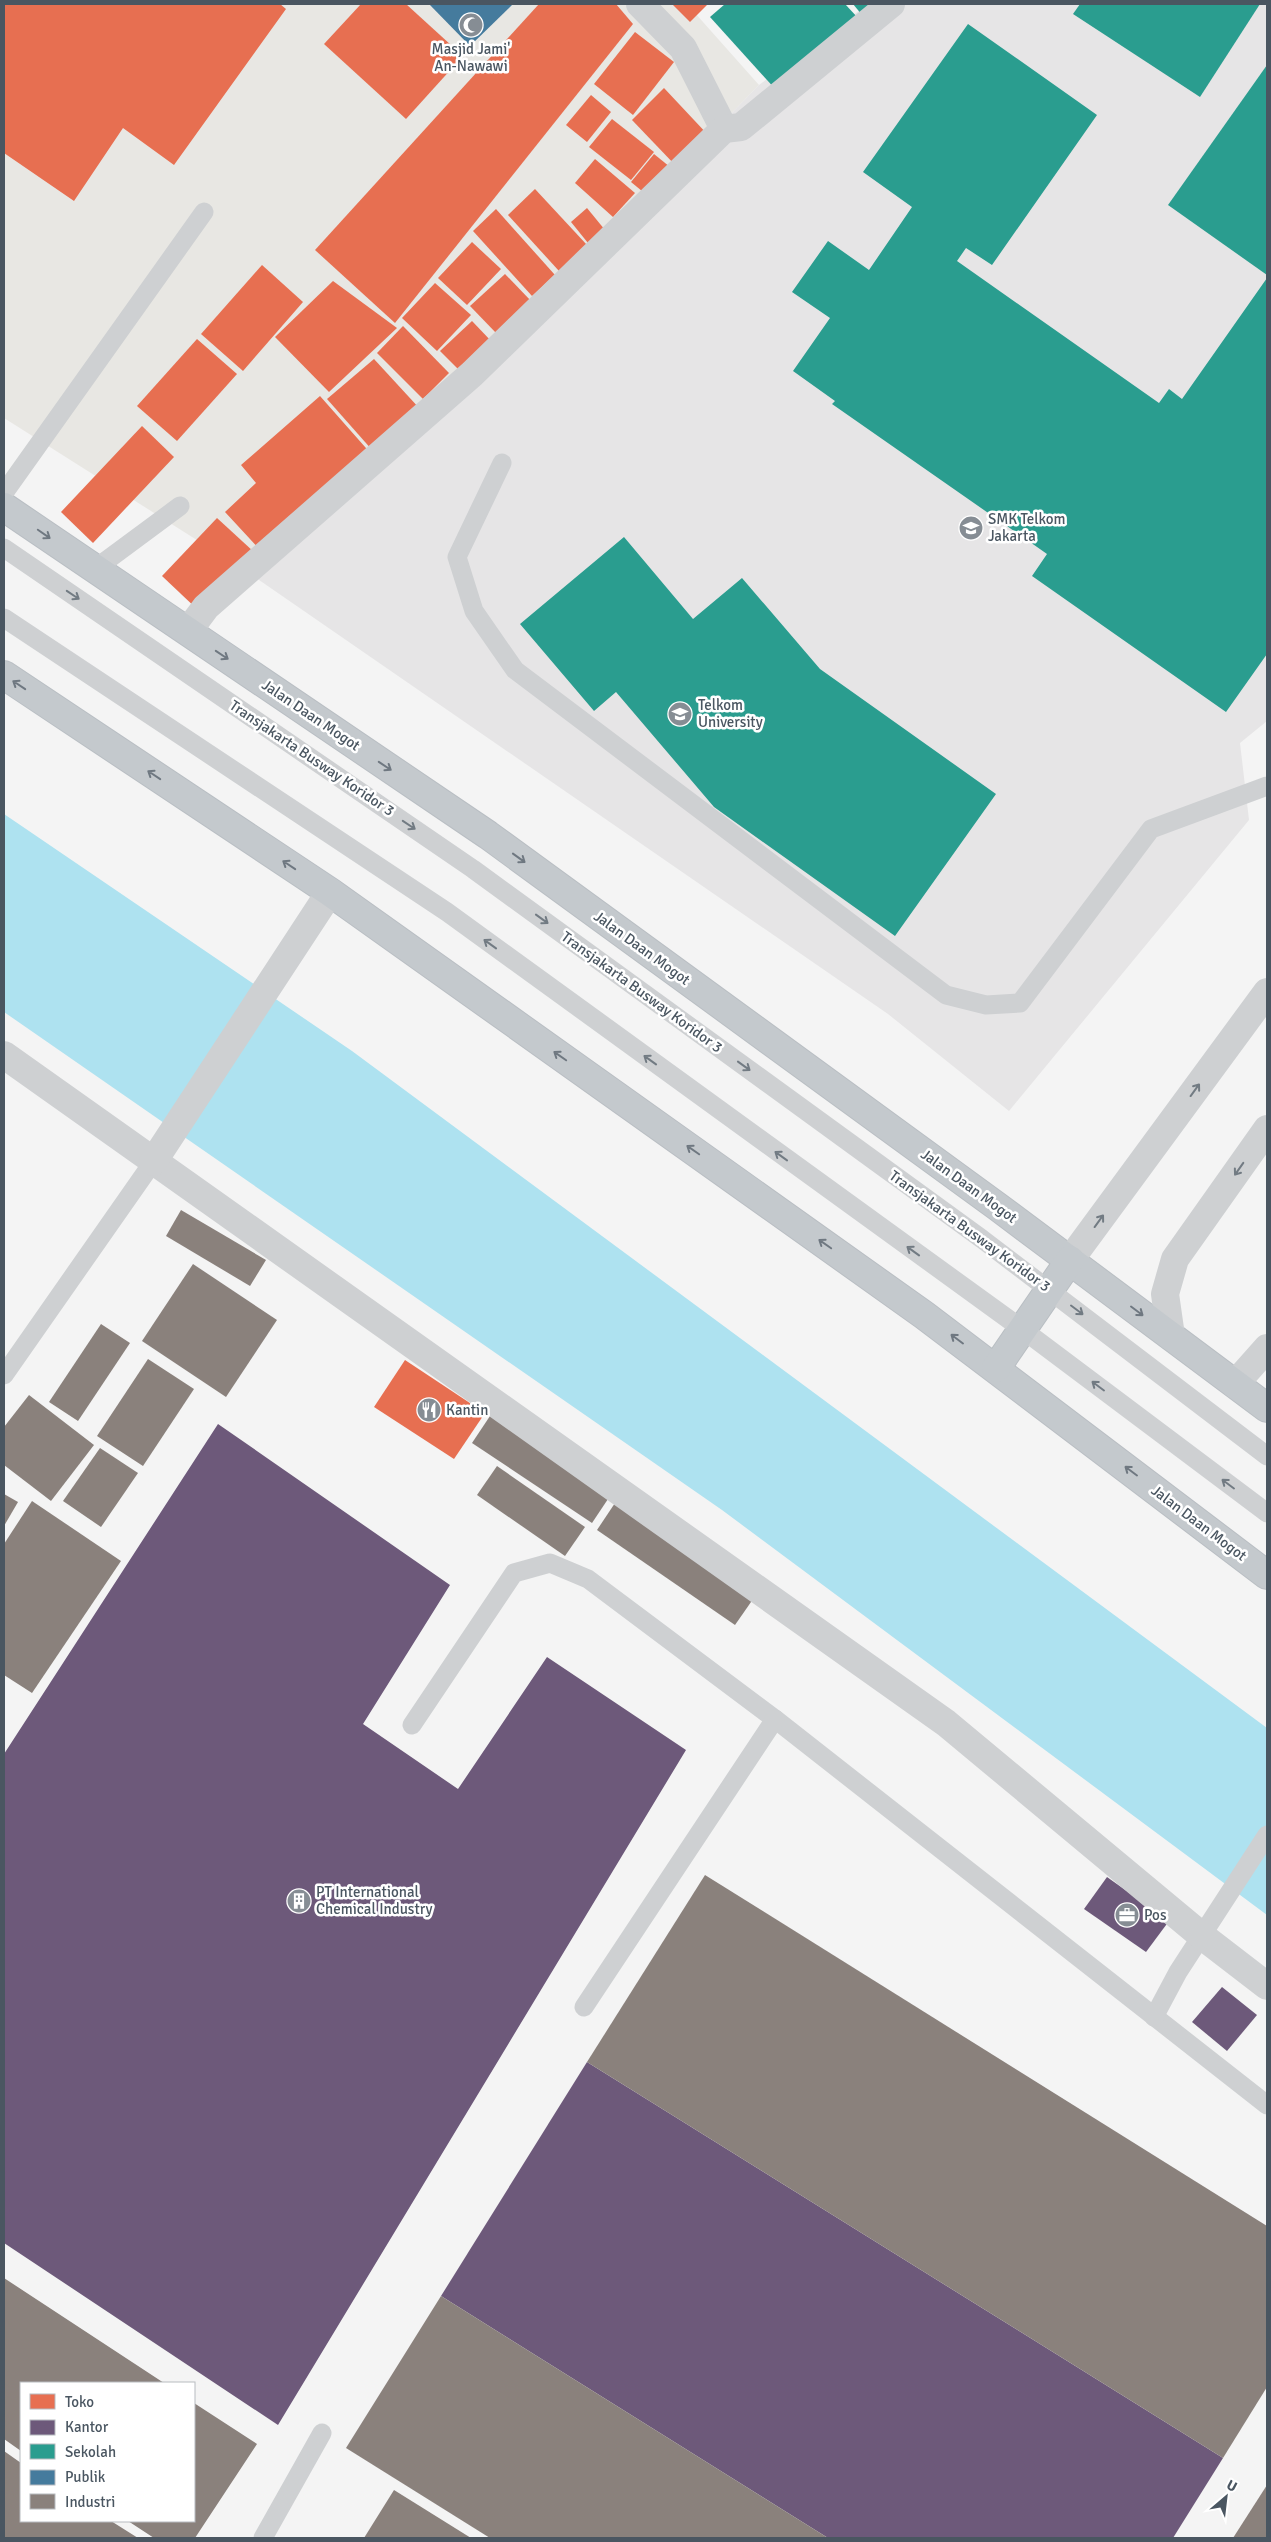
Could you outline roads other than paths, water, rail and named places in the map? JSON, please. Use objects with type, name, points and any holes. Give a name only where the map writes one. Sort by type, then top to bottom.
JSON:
[{"type":"highway","name":"Jalan Daan Mogot","points":[[4,506],[488,835],[1070,1260],[1267,1408]]},
{"type":"highway","name":"Jalan Daan Mogot","points":[[4,674],[330,892],[924,1315],[1267,1575]]},
{"type":"highway","points":[[996,1368],[1070,1260]]},
{"type":"street","points":[[640,4],[682,48],[724,129]]},
{"type":"street","points":[[188,631],[206,607],[472,374],[724,129],[741,127],[891,4]]},
{"type":"street","points":[[153,1162],[330,892]]},
{"type":"street","points":[[1070,1260],[1267,992]]},
{"type":"street","points":[[4,1055],[946,1722],[1202,1936],[1267,1986]]},
{"type":"street","points":[[1171,1336],[1165,1294],[1175,1259],[1267,1129]]},
{"type":"street","points":[[1235,1384],[1267,1348]]},
{"type":"lane","points":[[4,493],[204,212]]},
{"type":"lane","points":[[502,463],[457,557],[474,611],[514,670],[946,995],[986,1006],[1020,1003],[1151,829],[1267,786]]},
{"type":"lane","points":[[95,569],[180,506]]},
{"type":"lane","name":"Transjakarta Busway Koridor 3","points":[[4,548],[473,869],[1049,1289],[1267,1456]]},
{"type":"lane","points":[[4,618],[447,912],[1022,1329],[1267,1513]]},
{"type":"lane","points":[[4,1375],[153,1162]]},
{"type":"lane","points":[[412,1725],[514,1573],[550,1563],[588,1579],[775,1718],[1267,2105]]},
{"type":"lane","points":[[584,2007],[775,1718]]},
{"type":"lane","points":[[1154,2017],[1178,1972],[1267,1835]]},
{"type":"lane","points":[[263,2538],[322,2434]]},
{"type":"water","points":[[4,814],[352,1051],[1267,1728],[1267,1915],[722,1510],[4,1012]]},
{"type":"place","name":"Masjid Jami' An-Nawawi","points":[[471,25]]},
{"type":"place","name":"SMK Telkom Jakarta","points":[[971,528]]},
{"type":"place","name":"Telkom University","points":[[680,714]]},
{"type":"place","name":"Kantin","points":[[429,1410]]},
{"type":"place","name":"PT International Chemical Industry","points":[[299,1901]]},
{"type":"place","name":"Pos","points":[[1127,1915]]}]
